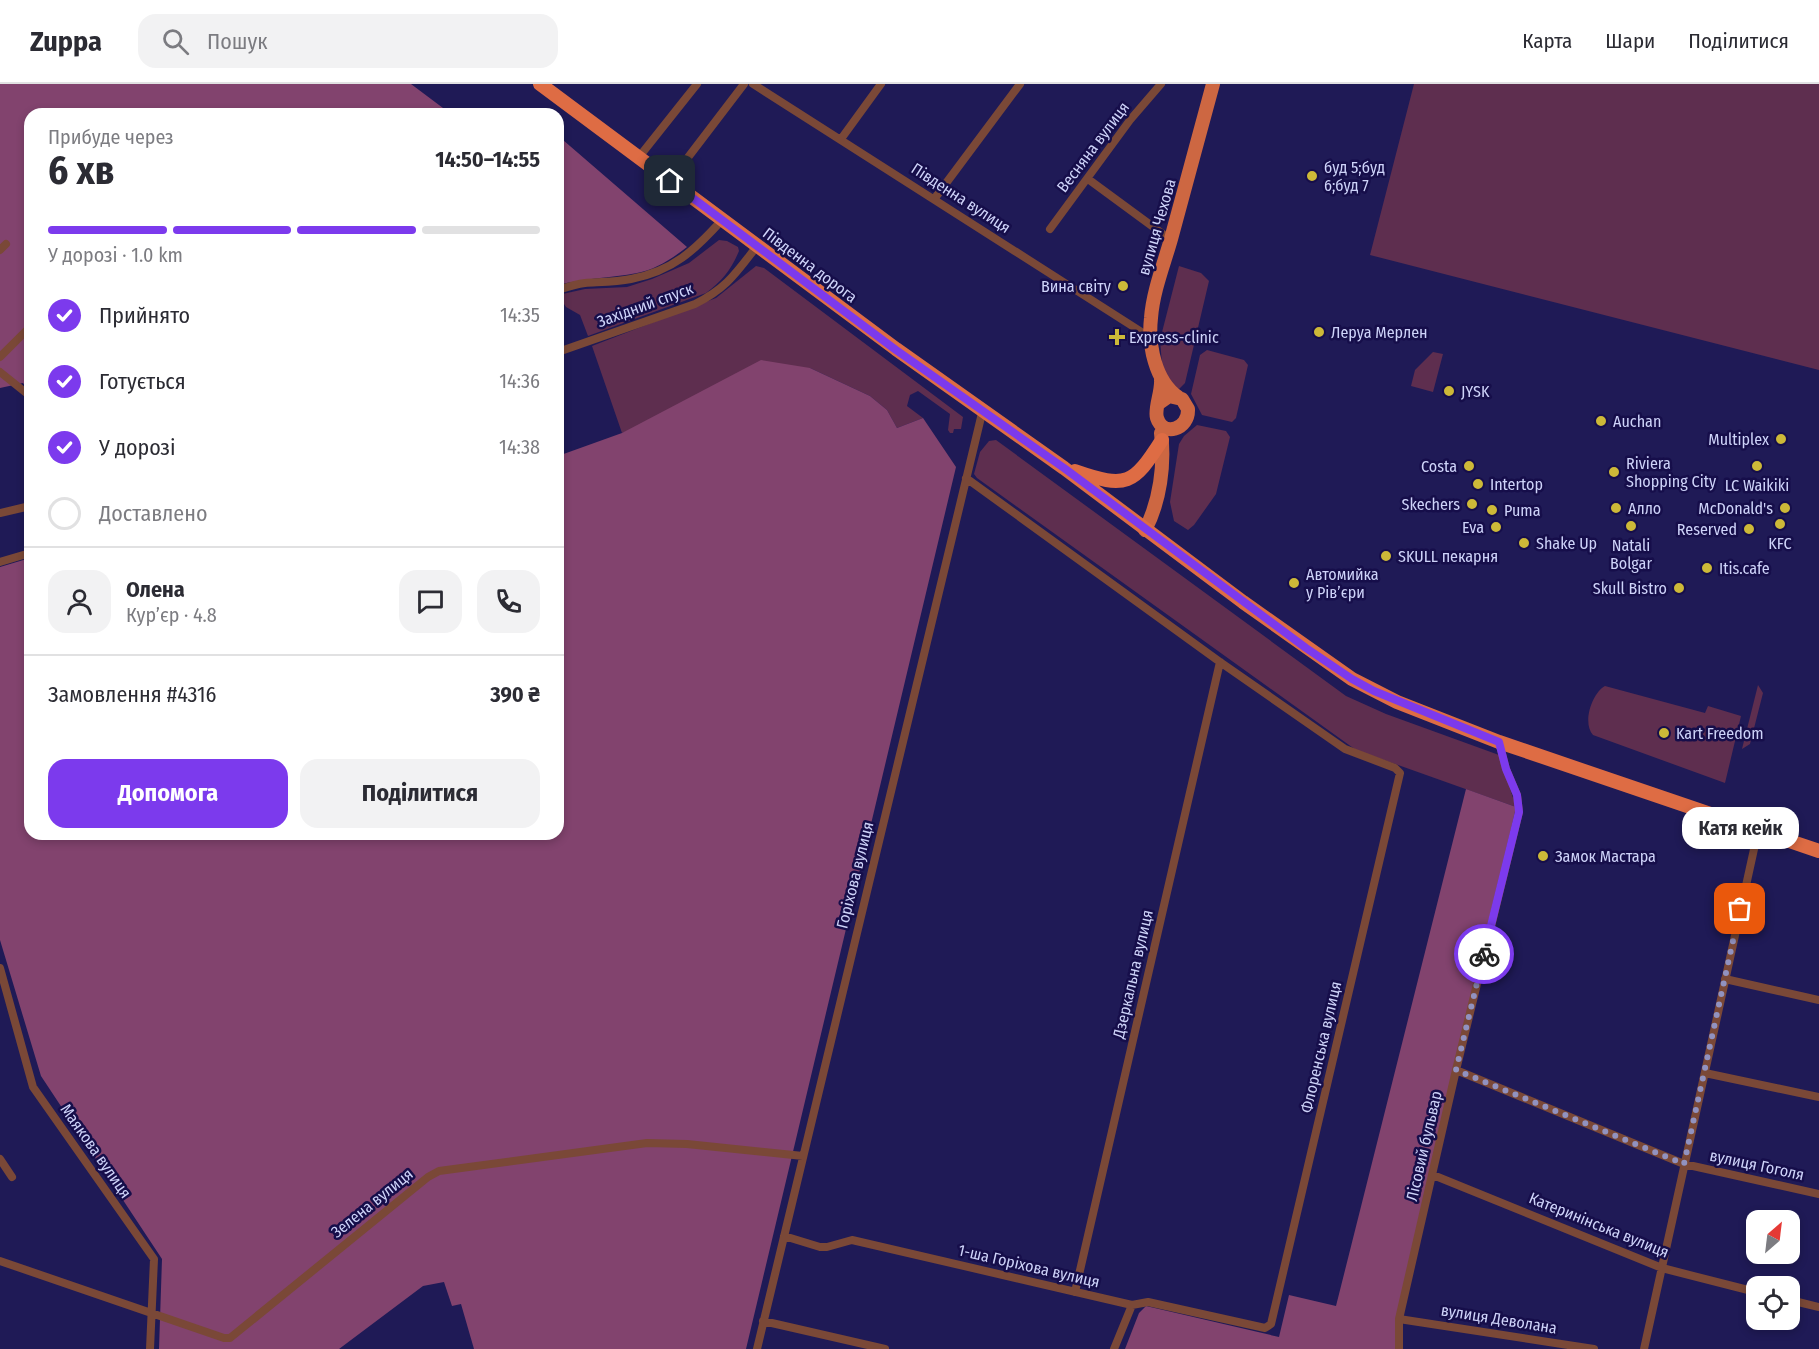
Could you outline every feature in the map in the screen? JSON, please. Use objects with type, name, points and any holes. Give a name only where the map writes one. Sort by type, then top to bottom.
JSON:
[{"type":"highway","name":"Південна дорога","points":[[540,84],[896,350],[983,409],[1306,648],[1352,679],[1397,702],[1499,742],[1819,851]]},
{"type":"highway","points":[[1064,468],[1107,481],[1127,479],[1136,475],[1145,466],[1161,440]]},
{"type":"main road","name":"вулиця Чехова","points":[[1159,403],[1161,380],[1151,338],[1151,317],[1213,84]]},
{"type":"main road","points":[[1145,530],[1156,503],[1162,462],[1168,444],[1186,421],[1188,409],[1185,402],[1168,389],[1161,380]]},
{"type":"main road","points":[[1162,462],[1156,411],[1159,403],[1169,396],[1178,397]]},
{"type":"main road","points":[[1157,419],[1165,427],[1173,429],[1180,427]]},
{"type":"street","points":[[639,157],[697,84]]},
{"type":"street","points":[[670,181],[744,84]]},
{"type":"street","name":"Південна вулиця","points":[[753,84],[935,198],[1151,338]]},
{"type":"street","points":[[841,139],[881,84]]},
{"type":"street","points":[[935,198],[1020,84]]},
{"type":"street","name":"Весняна вулиця","points":[[1050,229],[1130,120],[1161,84]]},
{"type":"street","points":[[1088,179],[1171,240]]},
{"type":"street","points":[[564,289],[583,284],[631,279],[658,272],[694,250],[722,220]]},
{"type":"street","name":"Західний спуск","points":[[564,350],[695,304],[715,294],[735,275],[757,246]]},
{"type":"street","points":[[0,357],[24,333]]},
{"type":"street","points":[[0,372],[24,391]]},
{"type":"street","name":"Горіхова вулиця","points":[[757,1349],[983,409]]},
{"type":"street","points":[[966,478],[1220,662]]},
{"type":"street","points":[[0,513],[24,507]]},
{"type":"street","points":[[0,562],[24,556]]},
{"type":"street","name":"Флоренська вулиця","points":[[1220,662],[1345,749],[1395,768],[1400,773],[1269,1327]]},
{"type":"street","name":"Дзеркальна вулиця","points":[[1075,1292],[1220,662]]},
{"type":"street","name":"Лісовий бульвар","points":[[1399,1349],[1399,1319],[1456,1070],[1519,812],[1517,795],[1506,769],[1499,742]]},
{"type":"street","points":[[1644,1349],[1758,831]]},
{"type":"street","name":"Маякова вулиця","points":[[0,968],[33,1087],[154,1259],[150,1349]]},
{"type":"street","points":[[1725,979],[1819,1000]]},
{"type":"street","name":"вулиця Гоголя","points":[[1456,1070],[1684,1164],[1819,1194]]},
{"type":"street","points":[[1705,1073],[1819,1097]]},
{"type":"street","name":"Зелена вулиця","points":[[0,1261],[224,1338],[230,1338],[428,1177],[439,1171],[646,1143],[687,1144],[803,1156]]},
{"type":"street","points":[[0,1159],[12,1177]]},
{"type":"street","name":"Катеринінська вулиця","points":[[1433,1175],[1662,1268],[1746,1289]]},
{"type":"street","name":"1-ша Горіхова вулиця","points":[[784,1236],[827,1247],[852,1240],[1132,1305],[1148,1302],[1269,1327]]},
{"type":"street","points":[[1800,1302],[1819,1307]]},
{"type":"street","points":[[1114,1349],[1132,1305]]},
{"type":"street","name":"вулиця Деволана","points":[[1399,1319],[1594,1349]]},
{"type":"street","points":[[763,1321],[885,1349]]},
{"type":"shaded area","points":[[0,84],[411,84],[443,108],[24,108],[24,384],[0,388]]},
{"type":"shaded area","points":[[1414,84],[1819,84],[1819,370],[1370,255]]},
{"type":"shaded area","points":[[564,141],[687,247],[664,263],[644,271],[564,284]]},
{"type":"shaded area","points":[[719,240],[727,241],[738,247],[739,251],[726,275],[706,293],[588,336],[580,315],[564,304],[564,294],[585,289],[627,287],[689,263]]},
{"type":"shaded area","points":[[756,266],[764,268],[963,417],[961,429],[954,429],[953,433],[950,433],[948,430],[950,414],[918,391],[910,395],[907,406],[923,418],[897,428],[887,410],[870,396],[810,368],[622,433],[592,346],[716,298]]},
{"type":"shaded area","points":[[1179,266],[1201,273],[1209,281],[1185,383],[1179,389],[1171,386],[1162,364],[1160,340]]},
{"type":"shaded area","points":[[1207,350],[1244,360],[1248,365],[1236,418],[1232,422],[1202,415],[1191,394],[1200,355]]},
{"type":"shaded area","points":[[1433,352],[1443,354],[1433,392],[1411,386],[1415,370]]},
{"type":"shaded area","points":[[761,360],[810,368],[870,396],[887,410],[897,428],[923,418],[956,467],[746,1349],[474,1349],[461,1304],[452,1306],[444,1282],[423,1286],[339,1349],[159,1349],[162,1259],[41,1076],[0,940],[0,567],[24,560],[24,840],[564,840],[564,454],[622,433]]},
{"type":"shaded area","points":[[1197,425],[1226,431],[1230,437],[1216,494],[1188,530],[1174,521],[1170,502],[1179,444],[1184,436]]},
{"type":"shaded area","points":[[996,440],[1346,696],[1386,714],[1499,755],[1516,807],[1356,750],[977,478],[974,474],[980,452],[989,441]]},
{"type":"shaded area","points":[[1758,685],[1763,693],[1750,744],[1742,749]]},
{"type":"shaded area","name":"Kart Freedom","points":[[1605,686],[1705,713],[1708,706],[1741,716],[1725,783],[1593,735],[1588,723],[1590,709],[1596,695]]},
{"type":"shaded area","points":[[1466,789],[1516,807],[1395,1349],[1125,1349],[1139,1313],[1146,1306],[1279,1337],[1289,1295],[1336,1306]]},
{"type":"way so far","points":[[1484,954],[1456,1070],[1684,1164],[1740,909]]},
{"type":"place","name":"буд 5;буд 6;буд 7","points":[[1312,176]]},
{"type":"place","name":"Вина світу","points":[[1123,286]]},
{"type":"place","name":"Леруа Мерлен","points":[[1319,332]]},
{"type":"place","name":"Express-clinic","points":[[1117,337]]},
{"type":"place","name":"JYSK","points":[[1449,391]]},
{"type":"place","name":"Auchan","points":[[1601,421]]},
{"type":"place","name":"Multiplex","points":[[1781,439]]},
{"type":"place","name":"Costa","points":[[1469,466]]},
{"type":"place","name":"LC Waikiki","points":[[1757,466]]},
{"type":"place","name":"Riviera Shopping City","points":[[1614,472]]},
{"type":"place","name":"Intertop","points":[[1478,484]]},
{"type":"place","name":"Skechers","points":[[1472,504]]},
{"type":"place","name":"Алло","points":[[1616,508]]},
{"type":"place","name":"McDonald's","points":[[1785,508]]},
{"type":"place","name":"Puma","points":[[1492,510]]},
{"type":"place","name":"KFC","points":[[1780,524]]},
{"type":"place","name":"Natali Bolgar","points":[[1631,526]]},
{"type":"place","name":"Eva","points":[[1496,527]]},
{"type":"place","name":"Reserved","points":[[1749,529]]},
{"type":"place","name":"Shake Up","points":[[1524,543]]},
{"type":"place","name":"SKULL пекарня","points":[[1386,556]]},
{"type":"place","name":"Itis.cafe","points":[[1707,568]]},
{"type":"place","name":"Автомийка у Рівʼєри","points":[[1294,583]]},
{"type":"place","name":"Skull Bistro","points":[[1679,588]]},
{"type":"place","name":"Kart Freedom","points":[[1664,733]]},
{"type":"place","name":"Замок Мастара","points":[[1543,856]]},
{"type":"place","name":"Катя кейк","points":[[1740,909]]},
{"type":"route","points":[[670,181],[896,350],[983,409],[1306,648],[1374,691],[1462,729],[1499,742],[1506,769],[1517,795],[1519,812],[1484,954]]}]
